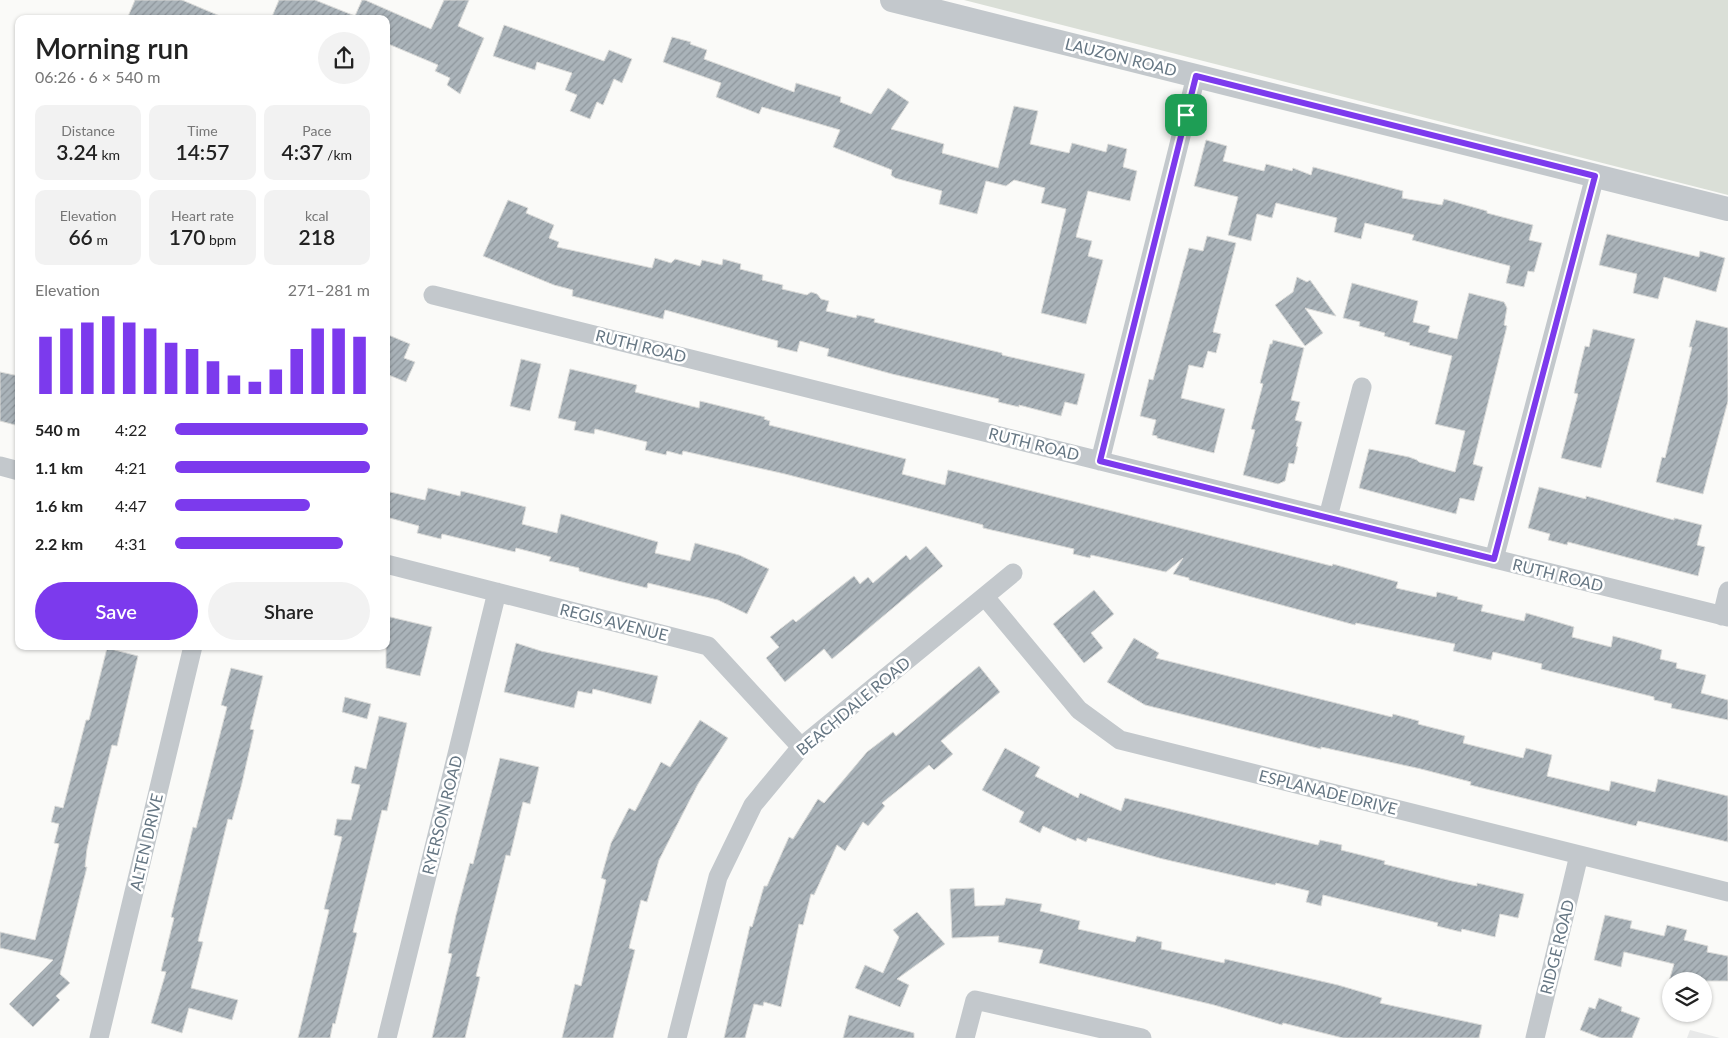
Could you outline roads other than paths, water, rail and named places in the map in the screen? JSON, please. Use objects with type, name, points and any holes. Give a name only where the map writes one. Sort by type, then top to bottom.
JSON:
[{"type":"street","name":"LAUZON ROAD","points":[[892,0],[1728,210]]},
{"type":"street","points":[[1100,461],[1196,76]]},
{"type":"street","points":[[1494,559],[1595,176]]},
{"type":"street","name":"RUTH ROAD","points":[[434,295],[1725,616]]},
{"type":"street","points":[[1328,518],[1362,387]]},
{"type":"street","points":[[0,466],[15,470]]},
{"type":"street","name":"REGIS AVENUE","points":[[390,565],[708,646],[801,747]]},
{"type":"street","name":"BEACHDALE ROAD","points":[[677,1038],[718,877],[753,805],[801,747],[1013,573]]},
{"type":"street","points":[[1725,616],[1728,591]]},
{"type":"street","name":"RYERSON ROAD","points":[[387,1038],[497,592]]},
{"type":"street","name":"ESPLANADE DRIVE","points":[[985,597],[1079,710],[1120,740],[1728,892]]},
{"type":"street","name":"ALTEN DRIVE","points":[[99,1038],[192,650]]},
{"type":"street","name":"RIDGE ROAD","points":[[1535,1038],[1579,855]]},
{"type":"street","points":[[965,1038],[975,1000],[1142,1038]]}]
